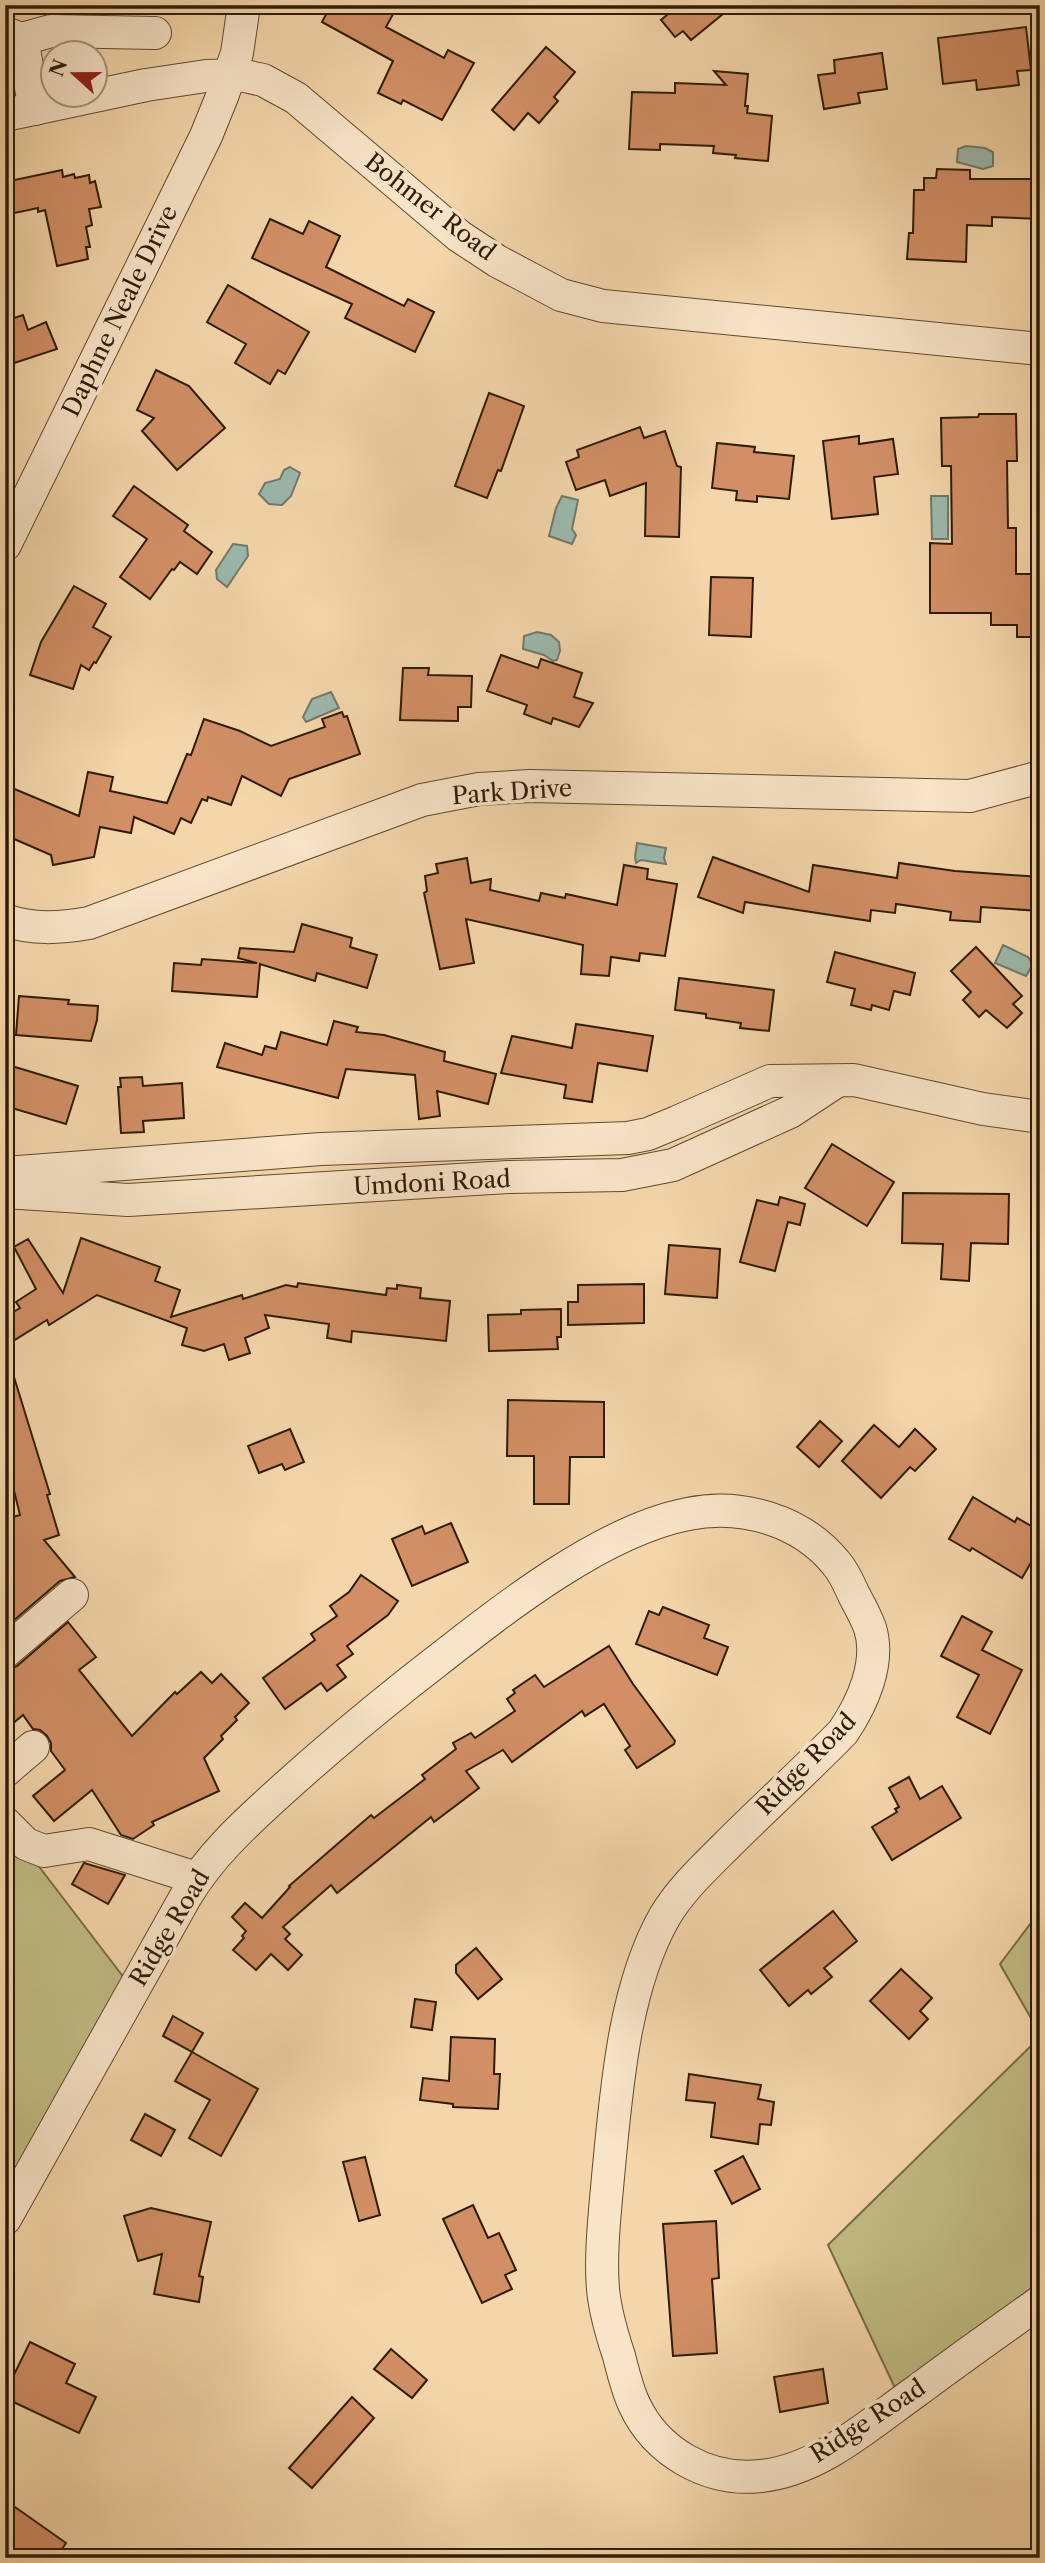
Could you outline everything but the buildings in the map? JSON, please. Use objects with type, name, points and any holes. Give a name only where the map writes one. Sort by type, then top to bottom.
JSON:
[{"type":"street","name":"Daphne Neale Drive","points":[[5,545],[206,136],[237,53],[244,5]]},
{"type":"street","points":[[20,112],[18,42],[51,30],[155,33]]},
{"type":"street","name":"Bohmer Road","points":[[20,112],[146,85],[229,75],[263,80],[296,98],[459,236],[497,261],[561,295],[603,306],[1040,349]]},
{"type":"street","name":"Park Drive","points":[[5,920],[34,927],[62,928],[89,923],[422,800],[479,789],[544,786],[970,796],[1040,778]]},
{"type":"street","name":"Umdoni Road","points":[[5,1173],[321,1149],[628,1138],[648,1134],[771,1081],[864,1082],[983,1108],[1040,1116]]},
{"type":"street","name":"Umdoni Road","points":[[5,1192],[128,1200],[508,1177],[622,1175],[673,1165],[790,1112],[837,1081]]},
{"type":"street","name":"Ridge Road","points":[[5,2219],[196,1878],[237,1831],[346,1732],[498,1614],[609,1543],[638,1530],[688,1514],[736,1511],[767,1517],[791,1527],[817,1543],[837,1563],[871,1630],[873,1652],[869,1678],[858,1710],[843,1732],[719,1853],[681,1894],[655,1937],[638,1987],[616,2092],[606,2206],[603,2290],[614,2341],[632,2402],[647,2428],[665,2447],[687,2461],[709,2470],[739,2477],[762,2476],[790,2470],[824,2454],[865,2427],[1040,2302]]},
{"type":"street","points":[[5,1652],[72,1595]]},
{"type":"street","points":[[5,1771],[33,1747]]},
{"type":"street","points":[[5,1823],[26,1844],[44,1851],[89,1844],[196,1878]]},
{"type":"shaded area","points":[[966,146],[985,148],[993,152],[993,166],[983,169],[957,162],[958,149]]},
{"type":"shaded area","points":[[290,467],[300,473],[291,496],[282,505],[269,504],[259,494],[265,483],[280,479],[284,470]]},
{"type":"shaded area","points":[[562,496],[578,500],[572,529],[576,535],[572,544],[549,536]]},
{"type":"shaded area","points":[[931,496],[948,496],[948,539],[932,539]]},
{"type":"shaded area","points":[[233,544],[247,546],[248,556],[227,587],[217,579],[216,570]]},
{"type":"shaded area","points":[[537,632],[551,635],[559,642],[557,660],[553,661],[544,655],[523,649],[524,636]]},
{"type":"shaded area","points":[[331,692],[339,708],[306,722],[303,717],[312,699]]},
{"type":"shaded area","points":[[637,843],[666,848],[666,864],[641,860],[636,863]]},
{"type":"shaded area","points":[[1003,945],[1028,957],[1033,964],[1026,976],[995,963]]},
{"type":"shaded area","points":[[5,1822],[131,1987],[5,2216]]},
{"type":"shaded area","points":[[1040,1911],[1040,2034],[1000,1964]]},
{"type":"shaded area","points":[[1040,2037],[1040,2300],[901,2401],[828,2245]]}]
